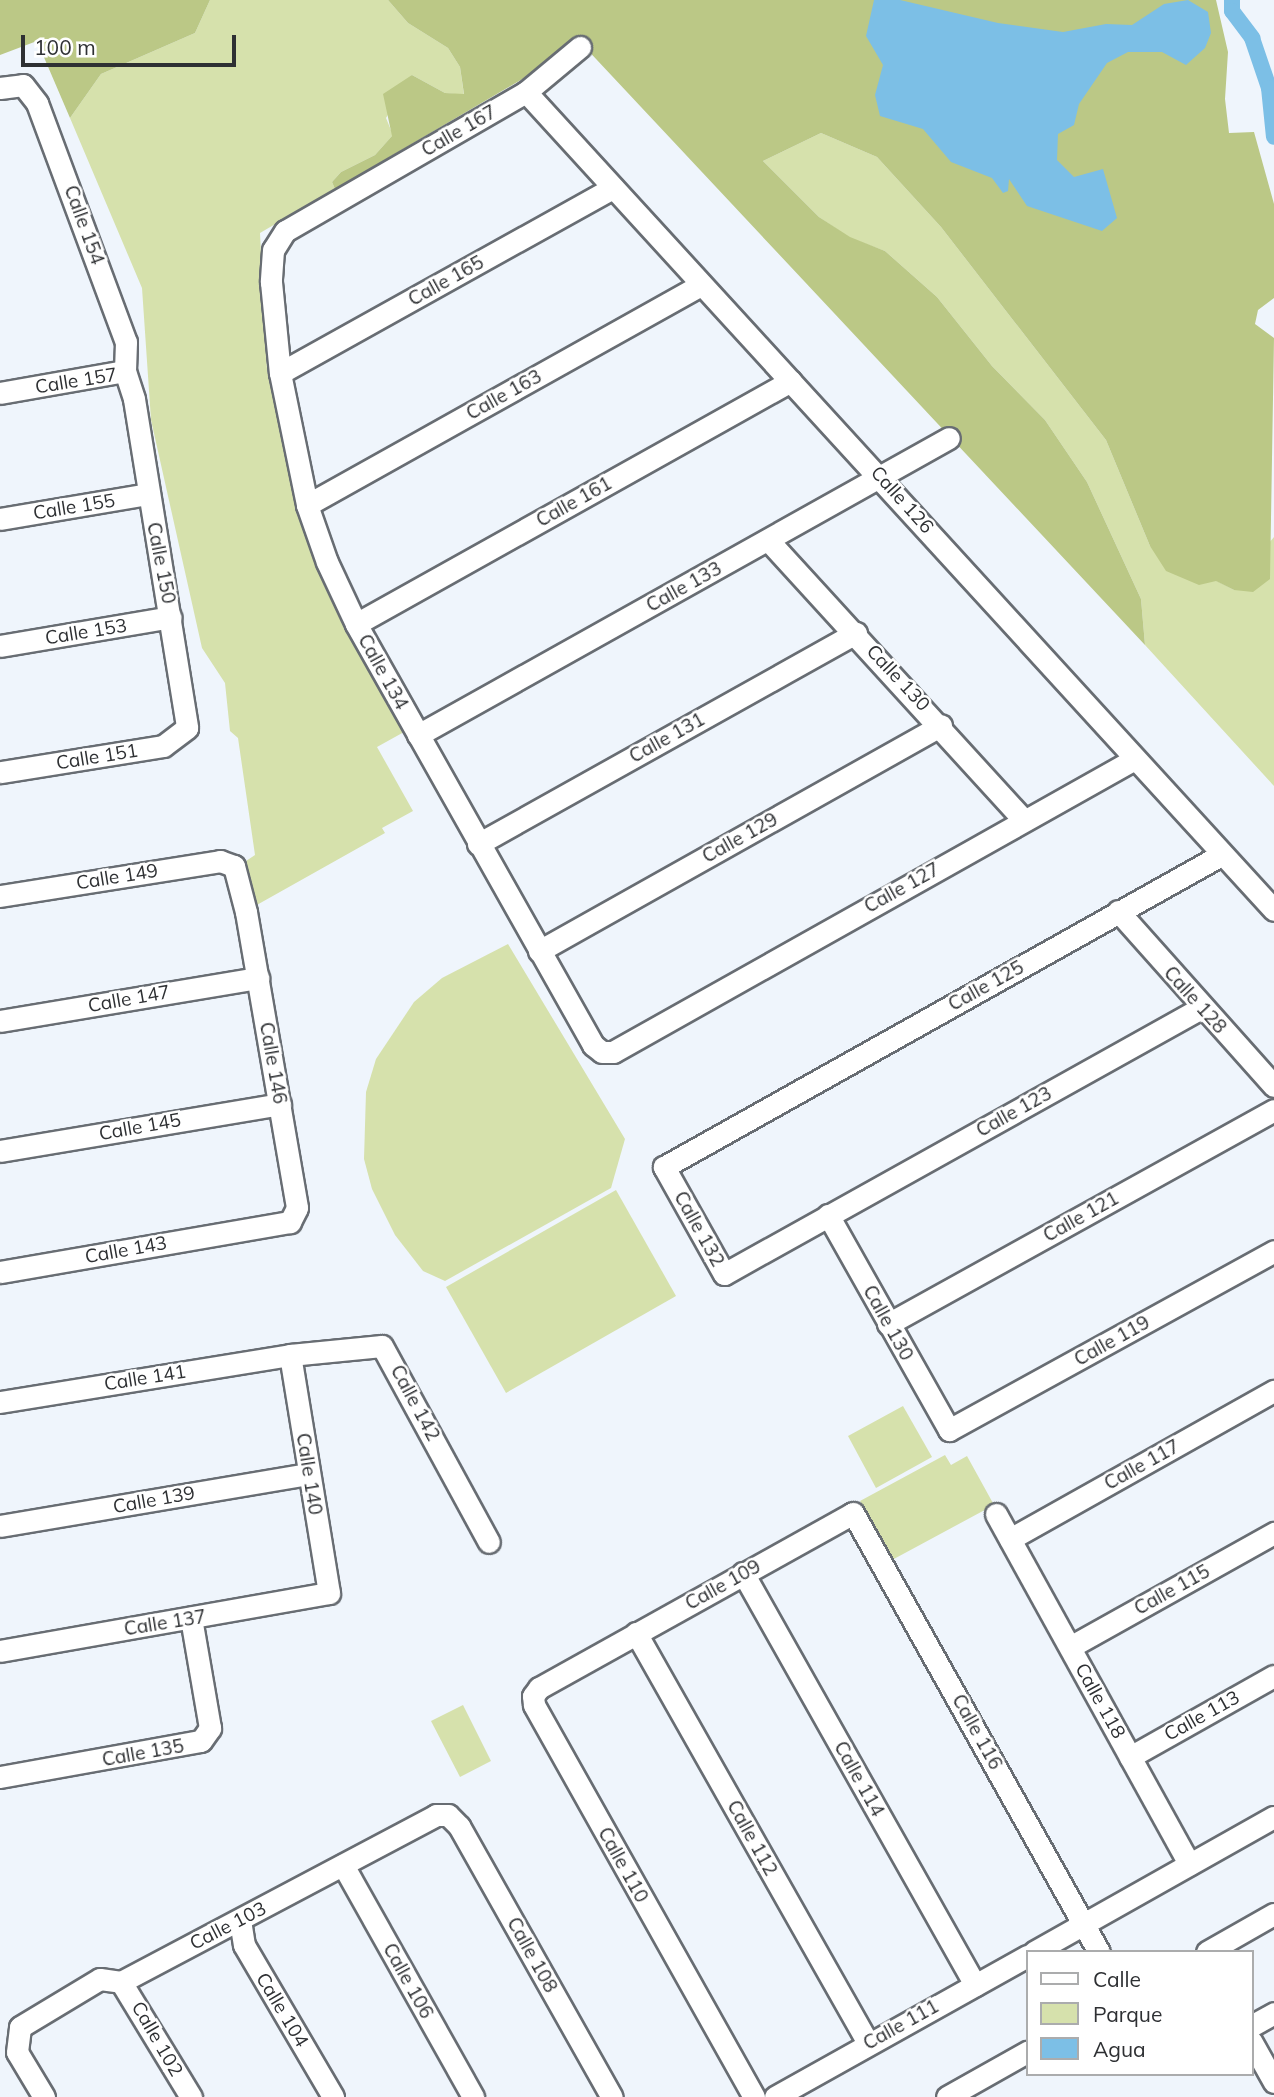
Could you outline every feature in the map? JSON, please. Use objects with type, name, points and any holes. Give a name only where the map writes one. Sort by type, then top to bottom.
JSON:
[{"type":"street","name":"Calle 167","points":[[332,204],[526,92],[580,47]]},
{"type":"street","name":"Calle 154","points":[[0,88],[23,85],[37,103],[126,342],[125,371]]},
{"type":"street","name":"Calle 126","points":[[526,92],[701,285],[882,477],[1133,760],[1274,910]]},
{"type":"street","name":"Calle 165","points":[[280,373],[613,188]]},
{"type":"street","name":"Calle 134","points":[[332,204],[285,231],[273,250],[271,282],[280,373],[307,505],[356,624],[593,1045],[602,1052],[613,1052],[672,1017]]},
{"type":"street","name":"Calle 163","points":[[307,505],[701,285]]},
{"type":"street","name":"Calle 157","points":[[0,393],[125,371],[134,399]]},
{"type":"street","name":"Calle 161","points":[[356,624],[791,381]]},
{"type":"street","name":"Calle 150","points":[[134,399],[148,494],[172,617],[187,728]]},
{"type":"street","name":"Calle 133","points":[[418,735],[949,438]]},
{"type":"street","name":"Calle 155","points":[[0,519],[148,494]]},
{"type":"street","name":"Calle 130","points":[[768,540],[941,724],[1023,819]]},
{"type":"street","name":"Calle 153","points":[[0,646],[172,617]]},
{"type":"street","name":"Calle 131","points":[[478,844],[856,633]]},
{"type":"street","name":"Calle 129","points":[[539,951],[941,724]]},
{"type":"street","name":"Calle 151","points":[[0,772],[163,746],[187,728]]},
{"type":"street","name":"Calle 127","points":[[672,1017],[1133,760]]},
{"type":"street","name":"Calle 125","points":[[751,1118],[1221,855]]},
{"type":"street","name":"Calle 149","points":[[0,897],[220,860],[234,866]]},
{"type":"street","name":"Calle 146","points":[[234,866],[258,978],[297,1208],[290,1222],[252,1229]]},
{"type":"street","name":"Calle 128","points":[[1118,911],[1201,1008],[1274,1086]]},
{"type":"street","name":"Calle 147","points":[[0,1021],[258,978]]},
{"type":"street","name":"Calle 123","points":[[828,1215],[1201,1008]]},
{"type":"street","name":"Calle 145","points":[[0,1151],[280,1104]]},
{"type":"street","name":"Calle 121","points":[[888,1324],[1274,1110]]},
{"type":"street","name":"Calle 132","points":[[751,1118],[664,1167],[724,1274],[828,1215]]},
{"type":"street","name":"Calle 130","points":[[828,1215],[949,1430]]},
{"type":"street","name":"Calle 143","points":[[0,1272],[252,1229]]},
{"type":"street","name":"Calle 119","points":[[949,1430],[1274,1251]]},
{"type":"street","name":"Calle 142","points":[[289,1355],[382,1346],[489,1542]]},
{"type":"street","name":"Calle 141","points":[[0,1402],[289,1355]]},
{"type":"street","name":"Calle 140","points":[[289,1355],[329,1594]]},
{"type":"street","name":"Calle 117","points":[[1010,1539],[1274,1391]]},
{"type":"street","name":"Calle 139","points":[[0,1526],[309,1474]]},
{"type":"street","name":"Calle 109","points":[[594,1657],[853,1513]]},
{"type":"street","name":"Calle 116","points":[[853,1513],[1098,1950]]},
{"type":"street","points":[[996,1514],[1010,1539]]},
{"type":"street","name":"Calle 115","points":[[1070,1647],[1274,1533]]},
{"type":"street","name":"Calle 118","points":[[1010,1539],[1189,1864]]},
{"type":"street","name":"Calle 114","points":[[743,1573],[975,1985]]},
{"type":"street","name":"Calle 137","points":[[0,1651],[329,1594]]},
{"type":"street","name":"Calle 135","points":[[0,1777],[201,1741],[210,1728],[191,1618]]},
{"type":"street","name":"Calle 112","points":[[636,1633],[868,2043]]},
{"type":"street","name":"Calle 110","points":[[594,1657],[539,1688],[533,1696],[534,1705],[754,2097]]},
{"type":"street","name":"Calle 113","points":[[1130,1757],[1274,1676]]},
{"type":"street","name":"Calle 103","points":[[44,2097],[17,2052],[20,2027],[100,1979],[121,1982],[436,1815],[449,1815]]},
{"type":"street","name":"Calle 108","points":[[449,1815],[459,1826],[612,2097]]},
{"type":"street","points":[[1038,1950],[1274,1817]]},
{"type":"street","name":"Calle 106","points":[[343,1865],[473,2097]]},
{"type":"street","points":[[1211,1950],[1274,1914]]},
{"type":"street","name":"Calle 104","points":[[240,1920],[244,1945],[333,2097]]},
{"type":"street","name":"Calle 111","points":[[775,2097],[1026,1957]]},
{"type":"street","name":"Calle 102","points":[[121,1982],[191,2097]]},
{"type":"street","points":[[1253,2025],[1274,2013]]},
{"type":"street","points":[[1253,2045],[1274,2082]]},
{"type":"street","points":[[947,2097],[1026,2053]]},
{"type":"green space","points":[[0,0],[210,0],[195,33],[101,74],[70,118],[37,41],[0,55]]},
{"type":"green space","points":[[210,0],[388,0],[408,23],[448,48],[460,67],[464,95],[445,93],[412,75],[386,118],[393,135],[375,155],[341,172],[332,182],[335,189],[260,233],[267,369],[298,506],[314,560],[335,607],[404,732],[377,747],[413,811],[382,828],[385,833],[255,906],[246,861],[255,855],[238,738],[230,731],[225,683],[202,648],[151,420],[142,288],[70,118],[101,74],[195,33]]},
{"type":"green space","points":[[388,0],[1216,0],[1228,52],[1225,99],[1229,133],[1254,132],[1274,204],[1274,298],[1258,310],[1255,324],[1274,338],[1270,579],[1253,592],[1234,590],[1216,581],[1199,585],[1166,571],[1150,546],[1106,440],[941,227],[877,157],[821,133],[763,161],[819,217],[850,237],[885,251],[937,297],[992,366],[1045,420],[1087,482],[1141,599],[1145,645],[582,44],[335,189],[332,182],[341,172],[375,155],[392,136],[383,94],[412,75],[445,93],[464,94],[460,67],[448,48],[408,23]]},
{"type":"green space","points":[[821,133],[877,157],[941,227],[1106,440],[1150,546],[1234,590],[1270,563],[1268,544],[1274,537],[1274,786],[1145,645],[1141,599],[1087,482],[1045,420],[992,366],[937,297],[885,251],[850,238],[819,217],[763,161]]},
{"type":"green space","points":[[508,944],[625,1139],[611,1188],[445,1281],[423,1271],[395,1235],[372,1189],[364,1159],[366,1092],[376,1059],[414,1002],[442,978]]},
{"type":"green space","points":[[616,1190],[676,1296],[506,1393],[446,1287]]},
{"type":"green space","points":[[903,1406],[932,1457],[876,1488],[848,1436]]},
{"type":"green space","points":[[945,1455],[951,1465],[967,1456],[994,1505],[892,1560],[860,1501]]},
{"type":"green space","points":[[463,1705],[491,1761],[460,1777],[431,1721]]},
{"type":"water","points":[[874,0],[900,0],[998,23],[1063,32],[1106,24],[1132,25],[1164,4],[1188,0],[1208,12],[1211,33],[1205,48],[1186,65],[1162,52],[1128,52],[1107,63],[1079,104],[1074,125],[1058,134],[1057,160],[1074,177],[1103,169],[1117,218],[1102,231],[1027,206],[1009,179],[1008,191],[1003,193],[992,178],[951,162],[923,129],[880,116],[875,95],[883,65],[866,36]]},
{"type":"waterway","points":[[1232,0],[1232,11],[1252,38],[1269,88],[1274,137]]}]
